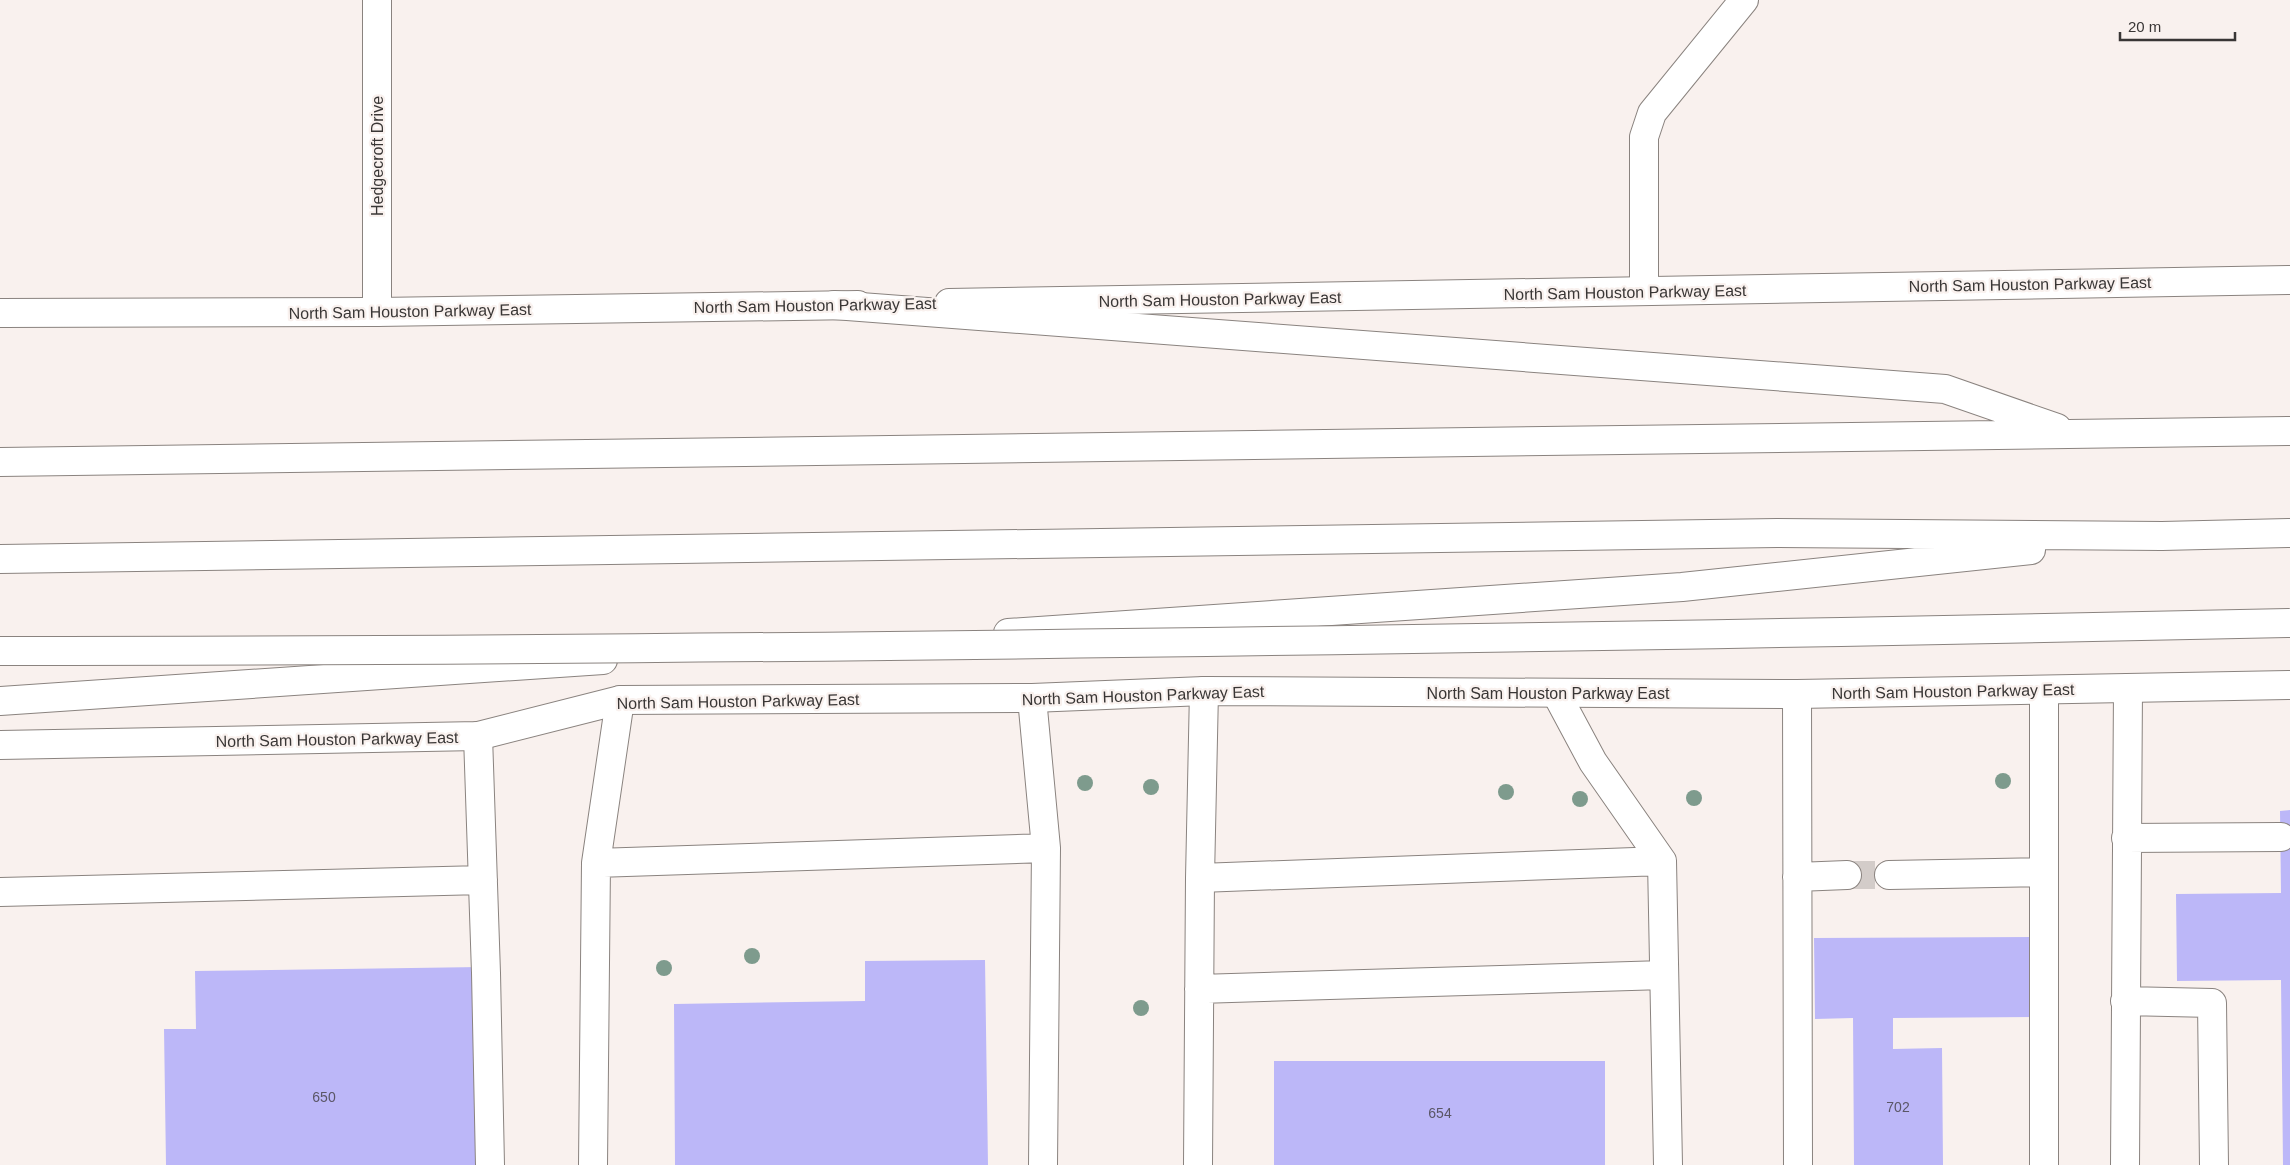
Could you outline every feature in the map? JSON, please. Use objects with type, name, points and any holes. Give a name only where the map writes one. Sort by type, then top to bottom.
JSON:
[{"type":"main road","name":"Hedgecroft Drive","points":[[377,312],[378,0]]},
{"type":"main road","points":[[1644,291],[1644,137],[1652,113],[1744,0]]},
{"type":"main road","name":"North Sam Houston Parkway East","points":[[0,313],[377,312],[2290,280]]},
{"type":"main road","points":[[834,305],[1945,389],[2075,434]]},
{"type":"main road","points":[[0,462],[2290,431]]},
{"type":"main road","points":[[0,559],[1777,533],[2162,536],[2290,534]]},
{"type":"main road","points":[[0,701],[1682,587],[2162,536]]},
{"type":"main road","points":[[0,651],[410,651],[1820,632],[2290,623]]},
{"type":"main road","name":"North Sam Houston Parkway East","points":[[0,745],[478,736],[620,700],[1032,698],[1204,691],[1797,694],[2290,685]]},
{"type":"main road","points":[[2125,1165],[2128,688]]},
{"type":"main road","points":[[2044,690],[2044,1165]]},
{"type":"main road","points":[[1198,1165],[1200,878],[1204,691]]},
{"type":"main road","points":[[1556,693],[1593,762],[1662,861],[1668,1165]]},
{"type":"main road","points":[[1797,694],[1798,1165]]},
{"type":"main road","points":[[1032,698],[1046,848],[1043,1165]]},
{"type":"main road","points":[[593,1165],[596,863],[620,700]]},
{"type":"main road","points":[[478,736],[490,1165]]},
{"type":"main road","points":[[2126,838],[2281,837]]},
{"type":"main road","points":[[596,863],[1046,848]]},
{"type":"main road","points":[[1200,878],[1662,861]]},
{"type":"main road","points":[[1889,875],[2044,872]]},
{"type":"main road","points":[[1797,876],[1847,875]]},
{"type":"main road","points":[[0,892],[483,880]]},
{"type":"main road","points":[[1199,989],[1664,975]]},
{"type":"main road","points":[[2125,1001],[2212,1003],[2214,1165]]},
{"type":"building","points":[[2290,810],[2290,1165],[2283,1165],[2281,980],[2177,981],[2176,894],[2281,893],[2280,811]]},
{"type":"building","points":[[2042,937],[2043,1017],[1893,1018],[1893,1049],[1942,1048],[1943,1165],[1854,1165],[1853,1018],[1815,1019],[1814,938]]},
{"type":"building","points":[[985,960],[988,1165],[675,1165],[674,1004],[865,1001],[865,961]]},
{"type":"building","points":[[481,967],[484,1165],[166,1165],[164,1029],[196,1029],[195,971]]},
{"type":"building","points":[[1274,1061],[1605,1061],[1605,1165],[1274,1165]]},
{"type":"tunnel","points":[[1847,875],[1889,875]]}]
